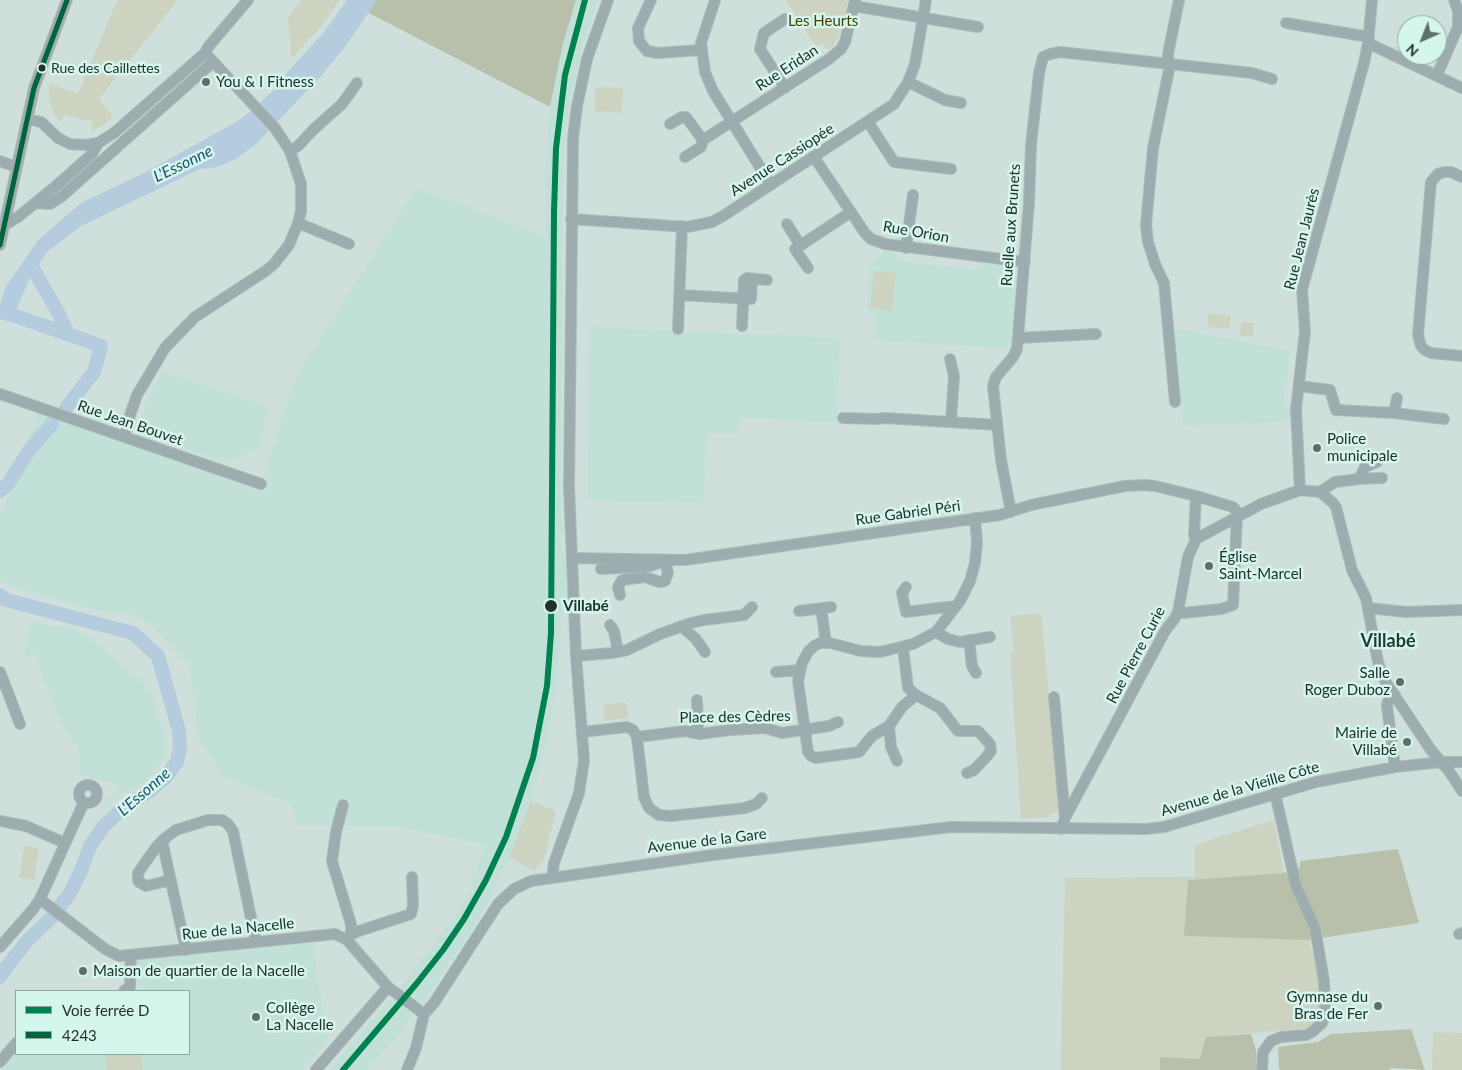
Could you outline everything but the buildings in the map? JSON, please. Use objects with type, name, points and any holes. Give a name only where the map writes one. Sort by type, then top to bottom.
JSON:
[{"type":"street","points":[[0,246],[34,88],[67,0]]},
{"type":"street","points":[[27,119],[41,122],[58,138],[70,144],[86,145],[98,143],[114,133],[205,53],[208,46],[248,0]]},
{"type":"street","points":[[552,878],[554,863],[582,781],[584,760],[576,656],[569,488],[573,138],[577,106],[587,59],[608,0]]},
{"type":"street","points":[[650,0],[638,28],[639,41],[647,51],[657,53],[701,50]]},
{"type":"street","points":[[715,0],[702,36],[701,50],[705,72],[710,85],[731,122],[771,185]]},
{"type":"street","name":"Avenue Cassiopée","points":[[571,219],[682,226],[712,222],[894,104],[908,82],[915,64],[926,0]]},
{"type":"street","points":[[1174,402],[1164,283],[1148,242],[1146,225],[1153,148],[1169,70],[1169,50],[1179,0]]},
{"type":"street","name":"Rue Jean Jaurès","points":[[1300,490],[1296,409],[1305,339],[1302,296],[1368,40],[1372,0]]},
{"type":"street","points":[[1437,75],[1458,27],[1460,17],[1454,0]]},
{"type":"street","points":[[855,3],[978,26]]},
{"type":"street","name":"Rue Eridan","points":[[685,158],[701,147],[703,140],[829,59],[841,49],[847,37],[855,3]]},
{"type":"street","points":[[785,19],[764,33],[760,49],[785,88]]},
{"type":"street","points":[[1286,23],[1368,40],[1462,88]]},
{"type":"street","name":"Ruelle aux Brunets","points":[[1011,512],[1002,468],[993,386],[996,377],[1017,350],[1025,262],[1031,145],[1039,73],[1043,58],[1060,52],[1168,65]]},
{"type":"street","points":[[125,437],[128,421],[137,395],[165,348],[194,317],[274,264],[289,245],[298,224],[302,196],[301,184],[290,151],[275,128],[205,53]]},
{"type":"street","points":[[36,203],[50,204],[61,197],[213,62]]},
{"type":"street","points":[[1168,65],[1252,73],[1272,79]]},
{"type":"street","points":[[908,82],[945,100],[961,103]]},
{"type":"street","points":[[290,151],[298,146],[342,104],[357,83]]},
{"type":"street","points":[[670,124],[682,116],[686,117],[703,140]]},
{"type":"street","points":[[868,122],[894,162],[951,169]]},
{"type":"street","points":[[5,225],[36,203],[92,154],[98,143]]},
{"type":"street","name":"Rue Orion","points":[[814,157],[871,239],[906,248],[1025,262]]},
{"type":"street","points":[[0,162],[16,167]]},
{"type":"street","points":[[1462,177],[1451,172],[1444,172],[1438,174],[1430,182],[1418,335],[1421,346],[1431,353],[1462,356]]},
{"type":"street","points":[[906,248],[913,195]]},
{"type":"street","points":[[808,268],[795,249],[851,212]]},
{"type":"street","points":[[298,224],[349,244]]},
{"type":"street","points":[[787,224],[800,245]]},
{"type":"street","points":[[678,329],[682,226]]},
{"type":"street","points":[[680,295],[751,300],[752,279],[767,280]]},
{"type":"street","points":[[742,326],[743,299]]},
{"type":"street","points":[[1018,338],[1096,334]]},
{"type":"street","points":[[950,359],[954,376],[951,421]]},
{"type":"street","points":[[1299,386],[1330,390],[1336,410],[1394,413],[1444,419]]},
{"type":"street","name":"Rue Jean Bouvet","points":[[0,394],[262,484]]},
{"type":"street","points":[[1394,413],[1397,398]]},
{"type":"street","points":[[843,418],[997,424]]},
{"type":"street","points":[[1359,479],[1365,467],[1378,462]]},
{"type":"street","points":[[1320,492],[1335,482],[1382,478]]},
{"type":"street","name":"Rue Gabriel Péri","points":[[572,558],[685,560],[1011,512],[1026,506],[1126,486],[1162,487],[1196,496],[1233,507],[1238,516]]},
{"type":"street","points":[[1196,496],[1194,535],[1196,539],[1261,504],[1300,490],[1320,492],[1332,502],[1336,507],[1352,570],[1366,598],[1384,681],[1431,750],[1442,762],[1462,791]]},
{"type":"street","points":[[1178,612],[1221,609],[1233,605],[1238,516]]},
{"type":"street","points":[[916,695],[902,707],[889,726],[872,736],[859,752],[816,758],[808,752],[798,681],[800,670],[808,652],[817,644],[826,643],[861,651],[880,652],[913,644],[936,632],[956,606],[970,581],[976,563],[977,536],[975,518]]},
{"type":"street","name":"Rue Pierre Curie","points":[[1061,829],[1065,818],[1162,637],[1178,612],[1188,557],[1196,539]]},
{"type":"street","points":[[601,569],[650,566],[665,560],[668,573],[665,581],[659,582],[645,576],[622,580],[618,587],[620,596]]},
{"type":"street","points":[[906,587],[902,593],[906,612],[956,606]]},
{"type":"street","points":[[576,656],[618,652],[681,626],[704,620],[744,615],[752,606]]},
{"type":"street","points":[[798,611],[826,608],[826,643]]},
{"type":"street","points":[[1368,608],[1406,612],[1462,610]]},
{"type":"street","points":[[610,624],[614,631],[618,652]]},
{"type":"street","points":[[681,626],[696,639],[705,652]]},
{"type":"street","points":[[936,632],[948,639],[960,642],[990,638]]},
{"type":"street","points":[[969,640],[972,666],[976,673]]},
{"type":"street","points":[[903,647],[908,688],[916,695],[944,711],[956,730],[978,731],[990,744],[991,752],[974,770],[967,773]]},
{"type":"street","points":[[776,672],[800,670]]},
{"type":"street","points":[[0,672],[20,724]]},
{"type":"street","points":[[1395,695],[1388,700],[1387,706],[1395,767]]},
{"type":"street","points":[[1054,697],[1065,818]]},
{"type":"street","points":[[693,733],[698,726],[697,700]]},
{"type":"street","name":"Place des Cèdres","points":[[637,737],[685,732],[765,728],[782,732],[829,726],[838,722]]},
{"type":"street","points":[[889,726],[890,747],[897,762]]},
{"type":"street","points":[[582,732],[627,727],[634,730],[637,737],[644,797],[649,808],[655,813],[671,816],[746,808],[756,804],[762,798]]},
{"type":"street","name":"Avenue de la Vieille Côte","points":[[1061,829],[1146,829],[1164,827],[1316,782],[1395,767],[1462,762]]},
{"type":"street","points":[[1262,1070],[1263,1052],[1271,1041],[1281,1037],[1306,1035],[1312,1032],[1322,1023],[1325,1014],[1324,982],[1315,928],[1296,886],[1275,794]]},
{"type":"street","points":[[0,948],[40,899],[84,802]]},
{"type":"street","points":[[343,805],[333,845],[332,861],[351,924],[349,938],[388,987],[424,1014],[416,1048],[407,1070]]},
{"type":"street","points":[[170,880],[146,886],[138,880],[138,873],[146,860],[164,839],[176,830],[208,820],[222,820],[231,826],[256,942]]},
{"type":"street","points":[[0,821],[26,826],[65,844]]},
{"type":"street","name":"Avenue de la Gare","points":[[424,1014],[434,1003],[504,898],[531,880],[713,855],[950,827],[1061,829]]},
{"type":"street","points":[[164,839],[164,851],[186,950]]},
{"type":"street","points":[[349,938],[356,932],[411,914],[413,906],[412,877]]},
{"type":"street","name":"Rue de la Nacelle","points":[[40,899],[112,954],[119,956],[329,933],[349,938]]},
{"type":"street","points":[[125,990],[130,986],[131,956]]},
{"type":"street","points":[[316,1070],[388,987]]},
{"type":"street","points":[[0,1062],[15,1044]]},
{"type":"shaded area","points":[[370,0],[576,0],[563,43],[550,107],[365,11]]},
{"type":"shaded area","points":[[576,0],[598,0],[583,44],[576,74],[569,107],[565,147],[563,189],[561,524],[566,525],[566,533],[561,534],[561,553],[564,553],[567,562],[568,598],[562,608],[558,691],[531,801],[509,857],[477,922],[421,1006],[399,989],[454,917],[471,889],[470,883],[487,845],[397,827],[298,825],[291,804],[222,776],[198,736],[190,666],[152,626],[128,612],[102,612],[8,585],[0,581],[0,518],[40,408],[261,483],[290,393],[307,359],[416,188],[545,236],[545,171],[550,107],[563,43]]},
{"type":"shaded area","points":[[885,251],[895,252],[899,260],[915,263],[979,270],[988,263],[1009,265],[1019,277],[1012,349],[874,340],[876,315],[867,313],[870,266]]},
{"type":"shaded area","points":[[589,327],[840,338],[837,422],[739,418],[738,434],[707,433],[703,503],[588,500]]},
{"type":"shaded area","points":[[1172,328],[1291,351],[1283,405],[1292,406],[1293,418],[1269,423],[1183,425]]},
{"type":"shaded area","points":[[162,371],[269,407],[258,448],[226,463],[135,432],[146,402]]},
{"type":"shaded area","points":[[31,619],[49,626],[71,628],[82,633],[98,644],[124,668],[138,677],[152,693],[157,714],[166,737],[165,754],[155,771],[144,782],[119,795],[102,809],[99,808],[119,788],[112,782],[79,776],[79,751],[60,722],[35,653],[23,658]]},
{"type":"shaded area","points":[[1398,849],[1419,923],[1309,940],[1184,936],[1188,880],[1284,873],[1300,867],[1300,861]]},
{"type":"shaded area","name":"Collège La Nacelle","points":[[313,942],[327,1042],[302,1070],[0,1070],[15,1050],[15,1055],[190,1055],[190,990],[137,990],[135,959]]},
{"type":"shaded area","points":[[393,996],[414,1015],[401,1032],[366,1070],[329,1070]]},
{"type":"shaded area","points":[[1411,1029],[1425,1070],[1392,1068],[1388,1070],[1280,1070],[1279,1068],[1278,1047],[1318,1042],[1331,1034]]},
{"type":"shaded area","points":[[1251,1034],[1256,1050],[1257,1070],[1160,1070],[1160,1057],[1200,1059],[1206,1037]]},
{"type":"green space","points":[[117,0],[178,0],[99,99],[114,117],[92,131],[92,121],[78,119],[65,114],[60,122],[54,114],[49,100],[49,83],[78,94]]},
{"type":"green space","points":[[301,0],[340,0],[318,30],[293,57],[291,55],[288,17]]},
{"type":"green space","name":"Les Heurts","points":[[786,0],[848,0],[842,28],[834,45],[828,50],[822,43],[816,47]]},
{"type":"green space","points":[[596,87],[623,88],[622,113],[594,111]]},
{"type":"green space","points":[[874,271],[896,273],[892,311],[870,308]]},
{"type":"green space","points":[[1210,313],[1231,316],[1229,329],[1208,327],[1207,318]]},
{"type":"green space","points":[[1241,322],[1254,323],[1254,336],[1240,336]]},
{"type":"green space","points":[[1041,613],[1061,809],[1047,817],[1021,819],[1010,652],[1014,651],[1010,616]]},
{"type":"green space","points":[[626,702],[628,718],[605,721],[603,705]]},
{"type":"green space","points":[[531,801],[556,811],[544,859],[534,871],[509,857]]},
{"type":"green space","points":[[1274,820],[1284,873],[1188,880],[1185,936],[1309,940],[1321,984],[1320,1012],[1314,1025],[1309,1028],[1207,1037],[1200,1059],[1160,1057],[1160,1070],[1061,1070],[1065,878],[1194,877],[1194,846]]},
{"type":"green space","points":[[24,846],[39,848],[34,880],[19,878]]},
{"type":"green space","points":[[1433,1032],[1462,1033],[1462,1070],[1432,1070]]},
{"type":"green space","points":[[105,1055],[141,1055],[143,1070],[107,1070]]},
{"type":"water","points":[[347,0],[377,0],[345,47],[320,77],[256,144],[236,159],[217,167],[200,169],[81,226],[48,251],[32,273],[11,322],[0,319],[0,304],[5,288],[38,240],[81,203],[144,173],[238,121],[250,112],[275,89],[274,87],[325,31]]},
{"type":"waterway","points":[[31,265],[59,314],[68,334],[101,346],[94,372],[66,408]]},
{"type":"waterway","points":[[6,313],[68,334]]},
{"type":"waterway","points":[[0,491],[8,484],[30,449],[52,424]]},
{"type":"waterway","name":"L'Essonne","points":[[0,595],[6,600],[133,633],[158,656],[179,731],[180,748],[177,762],[165,778],[121,810],[103,827],[90,846],[81,871],[70,893],[52,917],[27,941],[0,977]]},
{"type":"rail line","name":"D","points":[[343,1070],[417,983],[464,919],[486,880],[506,837],[533,758],[547,686],[551,633],[556,148],[565,75],[585,0]]},
{"type":"transit line","name":"4243","points":[[0,245],[34,88],[67,0]]},
{"type":"place","name":"Rue des Caillettes","points":[[42,68]]},
{"type":"place","name":"You & I Fitness","points":[[206,82]]},
{"type":"place","name":"Police municipale","points":[[1317,448]]},
{"type":"place","name":"Église Saint-Marcel","points":[[1209,566]]},
{"type":"place","name":"Villabé","points":[[551,606]]},
{"type":"place","name":"Salle Roger Duboz","points":[[1400,682]]},
{"type":"place","name":"Mairie de Villabé","points":[[1407,742]]},
{"type":"place","name":"Maison de quartier de la Nacelle","points":[[83,971]]},
{"type":"place","name":"Gymnase du Bras de Fer","points":[[1378,1006]]},
{"type":"place","name":"Collège La Nacelle","points":[[256,1017]]},
{"type":"district","name":"Villabé","points":[[1388,641]]}]
